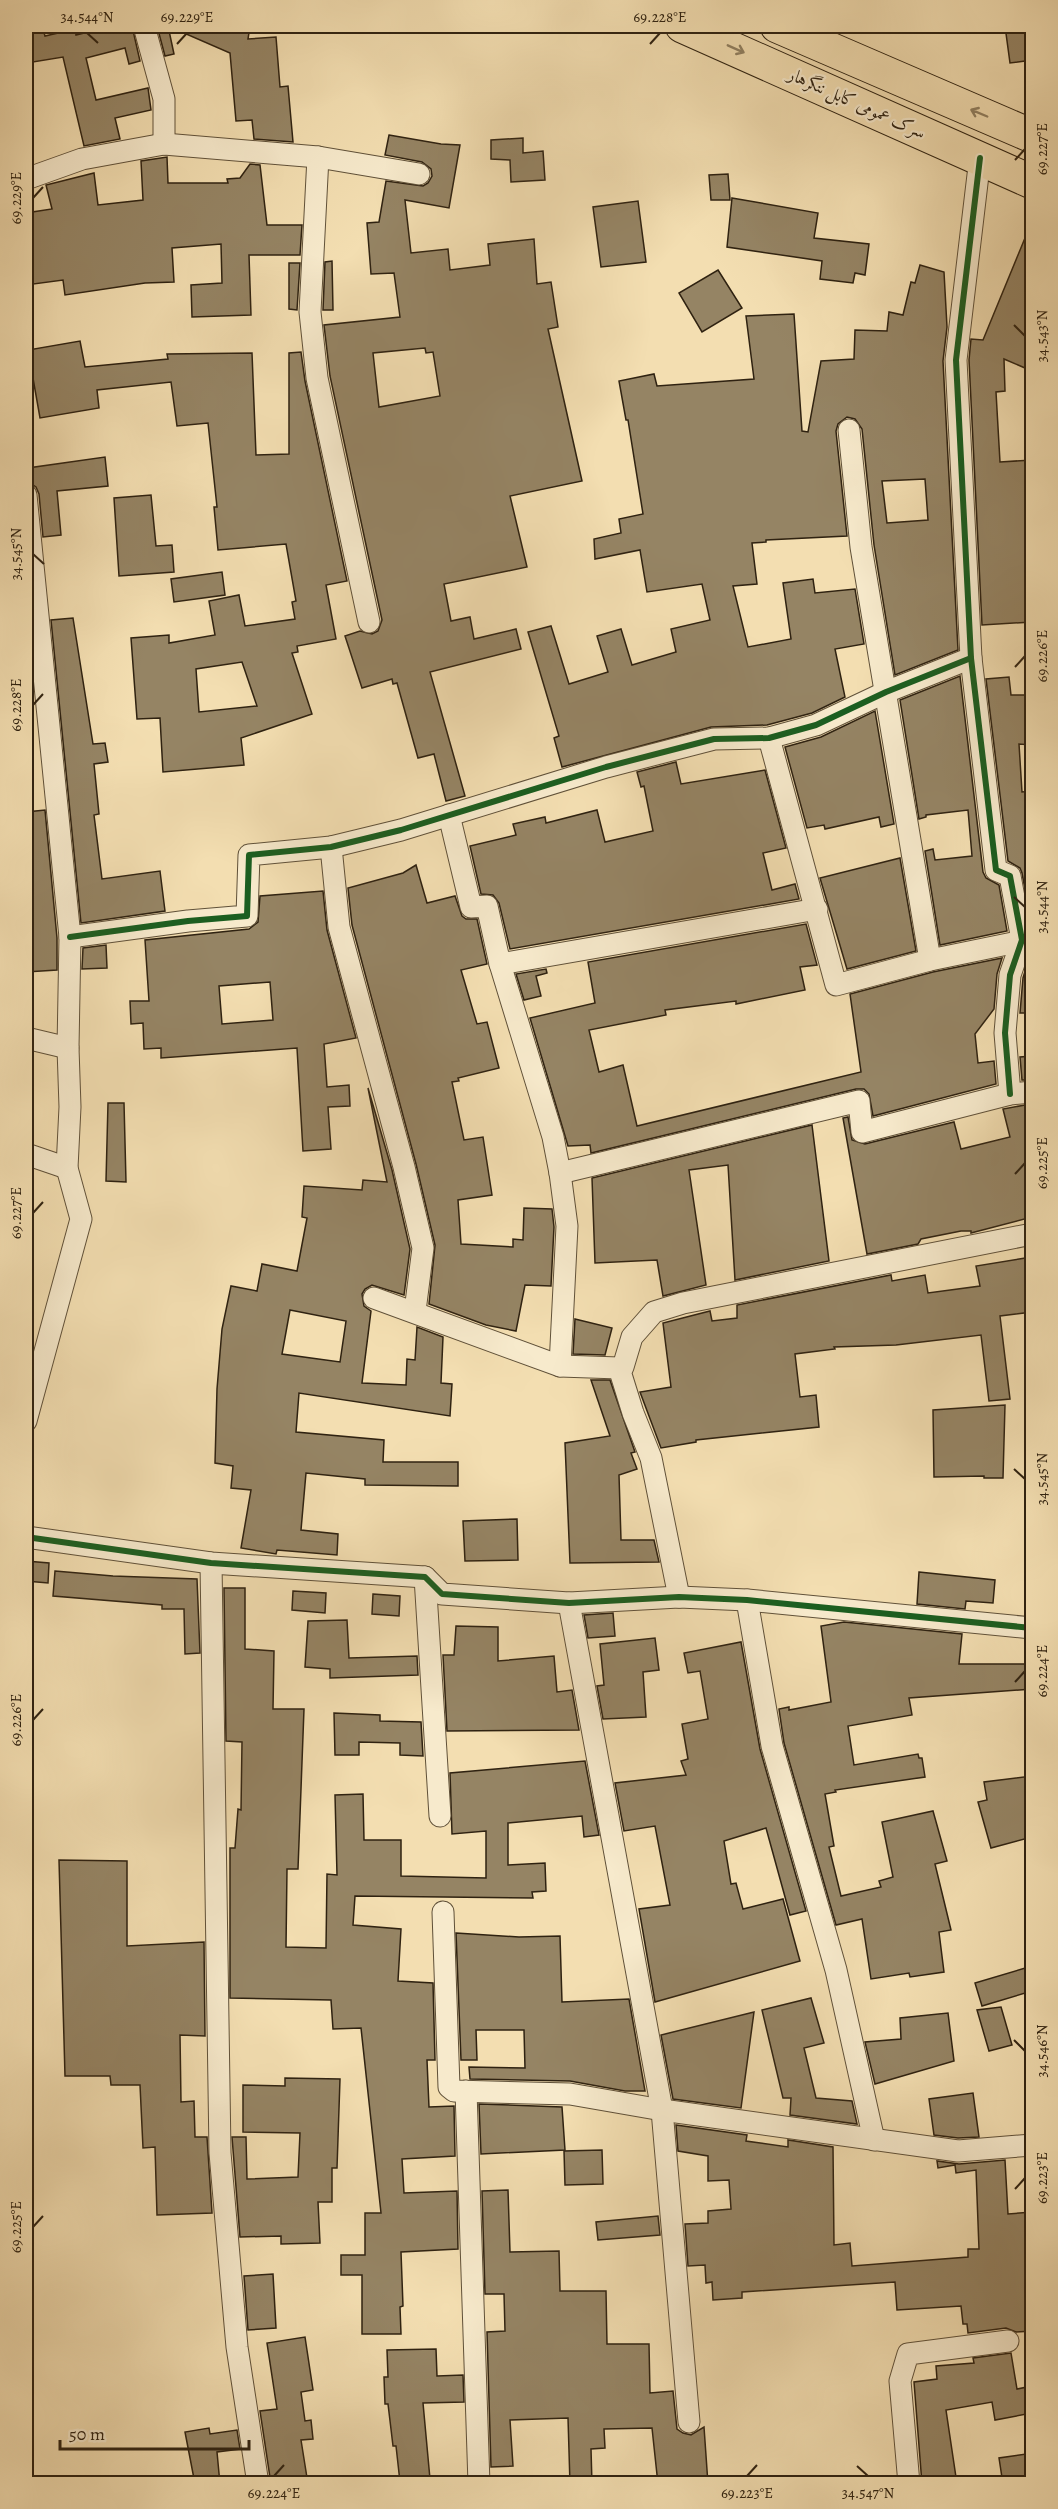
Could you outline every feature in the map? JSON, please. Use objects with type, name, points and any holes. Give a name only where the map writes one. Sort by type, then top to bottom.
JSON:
[{"type":"highway","name":"سرک عمومی کابل ننگرهار","points":[[682,26],[1032,182]]},
{"type":"highway","points":[[777,26],[1032,136]]},
{"type":"street","points":[[144,26],[164,99],[164,144]]},
{"type":"street","points":[[26,179],[82,159],[164,144],[318,157],[419,174]]},
{"type":"street","points":[[318,157],[310,312],[317,378],[369,622]]},
{"type":"street","points":[[980,158],[956,360],[971,658],[996,870],[1010,876],[1027,939],[1010,975],[1005,1033],[1010,1094]]},
{"type":"street","points":[[849,430],[861,547],[930,960]]},
{"type":"street","points":[[26,495],[70,938],[68,1048],[70,1107],[67,1168],[81,1219],[26,1421]]},
{"type":"street","points":[[70,938],[188,921],[247,916],[249,855],[332,846],[400,830],[606,767],[714,739],[769,738],[816,725],[886,692],[971,658]]},
{"type":"street","points":[[769,738],[836,985],[930,960],[1027,939]]},
{"type":"street","points":[[449,814],[471,907],[487,906],[500,964],[553,1137],[567,1226],[560,1366]]},
{"type":"street","points":[[332,846],[339,927],[404,1167],[423,1248],[415,1311]]},
{"type":"street","points":[[500,964],[817,909]]},
{"type":"street","points":[[26,1038],[68,1048]]},
{"type":"street","points":[[560,1173],[859,1101],[862,1132],[1010,1094],[1032,1092]]},
{"type":"street","points":[[26,1154],[67,1168]]},
{"type":"street","points":[[374,1298],[415,1311],[560,1366],[619,1368],[622,1367],[632,1337],[654,1312],[683,1303],[1032,1234]]},
{"type":"street","points":[[619,1368],[633,1413],[651,1458],[679,1597]]},
{"type":"street","points":[[26,1537],[211,1563],[425,1577],[442,1594],[569,1604],[679,1597],[747,1600],[1032,1628]]},
{"type":"street","points":[[211,1563],[220,2153],[237,2347],[258,2484]]},
{"type":"street","points":[[425,1577],[440,1816]]},
{"type":"street","points":[[747,1600],[771,1746],[836,1970],[874,2140]]},
{"type":"street","points":[[569,1604],[662,2110],[689,2422]]},
{"type":"street","points":[[443,1912],[449,2087],[454,2091],[570,2094],[662,2110],[958,2151],[1032,2145]]},
{"type":"street","points":[[466,2091],[479,2484]]},
{"type":"street","points":[[909,2484],[900,2381],[908,2354],[1008,2340]]},
{"type":"building","points":[[26,26],[42,26],[45,36],[75,29],[76,35],[112,26],[132,26],[140,61],[129,64],[125,48],[86,58],[96,100],[148,88],[151,110],[115,118],[120,139],[84,146],[63,57],[33,62],[26,36]]},
{"type":"building","points":[[157,26],[168,26],[174,54],[165,56]]},
{"type":"building","points":[[168,26],[250,26],[248,39],[276,37],[280,87],[288,86],[293,142],[254,139],[252,120],[236,121],[230,53]]},
{"type":"building","points":[[1005,26],[1032,26],[1032,60],[1010,63]]},
{"type":"building","points":[[389,135],[460,145],[449,208],[405,200],[411,253],[448,249],[450,270],[490,265],[488,244],[534,239],[537,284],[551,282],[558,327],[548,329],[582,481],[510,496],[527,567],[444,584],[451,621],[470,617],[474,639],[516,629],[521,649],[430,672],[465,796],[446,801],[434,754],[418,758],[397,683],[393,684],[392,679],[362,688],[345,636],[360,631],[372,634],[378,631],[382,620],[330,376],[324,325],[400,317],[394,273],[371,274],[367,223],[379,222],[386,181],[423,186],[432,176],[431,169],[422,162],[385,155]],"holes":[[[425,348],[426,353],[433,352],[440,396],[379,407],[373,353]]]},
{"type":"building","points":[[523,138],[523,153],[543,151],[545,180],[511,182],[510,160],[491,159],[491,140]]},
{"type":"building","points":[[167,157],[168,183],[228,183],[227,179],[240,178],[250,164],[260,165],[267,225],[302,225],[300,255],[249,255],[251,315],[192,317],[191,285],[222,283],[221,244],[172,248],[174,282],[145,283],[65,295],[63,280],[26,285],[26,213],[52,209],[46,185],[94,173],[98,205],[143,200],[141,161]]},
{"type":"building","points":[[728,174],[730,200],[711,200],[709,175]]},
{"type":"building","points":[[732,198],[818,213],[814,238],[869,244],[865,275],[855,273],[853,283],[820,279],[822,261],[727,247]]},
{"type":"building","points":[[638,201],[646,262],[601,267],[593,207]]},
{"type":"building","points":[[1032,221],[1032,371],[1004,359],[1005,391],[996,392],[1000,462],[1032,460],[1032,622],[982,625],[969,360],[971,339],[983,340]]},
{"type":"building","points":[[332,261],[333,310],[323,310],[325,262]]},
{"type":"building","points":[[289,263],[300,263],[297,310],[289,309]]},
{"type":"building","points":[[920,265],[944,272],[947,327],[943,361],[958,650],[895,675],[874,545],[862,429],[855,419],[847,417],[838,424],[836,431],[847,536],[766,540],[766,542],[752,543],[757,584],[733,586],[748,647],[791,639],[783,583],[813,579],[815,593],[855,589],[864,644],[835,649],[845,697],[812,713],[767,725],[711,727],[562,767],[554,738],[559,736],[528,632],[551,626],[569,684],[608,672],[597,636],[621,629],[632,665],[676,652],[671,629],[710,620],[702,584],[647,592],[640,550],[595,559],[594,539],[621,533],[619,519],[643,514],[628,420],[626,420],[619,381],[654,374],[657,386],[754,379],[746,316],[794,314],[802,431],[808,432],[821,361],[854,359],[855,330],[887,331],[889,312],[903,315],[911,282],[915,283]],"holes":[[[925,479],[928,520],[887,523],[882,481]]]},
{"type":"building","points":[[718,270],[742,308],[702,332],[679,293]]},
{"type":"building","points":[[80,341],[85,367],[168,359],[167,354],[252,353],[256,455],[289,454],[289,353],[301,352],[347,581],[326,585],[336,639],[297,646],[298,652],[292,653],[312,714],[241,738],[244,765],[163,772],[160,718],[137,719],[131,638],[169,635],[169,643],[215,635],[209,601],[239,595],[245,626],[295,619],[292,602],[296,601],[286,544],[218,550],[214,507],[217,507],[208,423],[177,426],[171,382],[97,390],[99,408],[40,418],[28,350]],"holes":[[[242,662],[257,706],[199,712],[196,669]]]},
{"type":"building","points":[[105,457],[108,486],[57,491],[61,535],[43,537],[39,494],[36,487],[30,483],[28,468]]},
{"type":"building","points":[[151,495],[156,546],[172,545],[174,572],[119,576],[114,498]]},
{"type":"building","points":[[222,572],[225,595],[174,602],[171,579]]},
{"type":"building","points":[[73,618],[93,744],[105,743],[108,762],[94,764],[99,814],[94,815],[102,879],[160,871],[165,911],[81,923],[51,620]]},
{"type":"building","points":[[960,676],[983,872],[986,878],[999,885],[1007,931],[940,945],[925,851],[933,849],[935,860],[972,856],[968,810],[926,815],[919,819],[900,700]]},
{"type":"building","points":[[1009,677],[1011,695],[1032,695],[1032,745],[1019,744],[1022,792],[1032,791],[1032,813],[1028,813],[1032,852],[1032,927],[1022,873],[1020,868],[1008,861],[986,679]]},
{"type":"building","points":[[875,711],[894,824],[881,827],[879,817],[825,829],[824,825],[807,828],[785,747],[821,737]]},
{"type":"building","points":[[676,762],[681,784],[765,770],[786,848],[763,853],[772,890],[795,884],[799,899],[510,949],[499,903],[493,895],[481,894],[470,846],[516,835],[513,824],[545,817],[546,823],[597,810],[605,842],[653,831],[644,786],[641,787],[637,772]]},
{"type":"building","points":[[45,810],[57,938],[57,970],[26,972],[26,812]]},
{"type":"building","points":[[900,858],[916,951],[847,969],[820,878]]},
{"type":"building","points":[[416,865],[427,903],[455,896],[462,916],[466,919],[477,919],[487,964],[461,970],[477,1024],[487,1022],[499,1068],[458,1078],[459,1081],[452,1082],[464,1140],[483,1137],[492,1195],[458,1200],[461,1244],[513,1247],[513,1239],[523,1240],[524,1208],[552,1209],[554,1227],[551,1286],[525,1285],[516,1331],[486,1325],[429,1304],[435,1245],[416,1164],[352,925],[348,888],[403,873]]},
{"type":"building","points":[[323,891],[327,930],[356,1038],[324,1044],[327,1087],[349,1085],[350,1106],[328,1107],[331,1149],[303,1151],[297,1048],[161,1058],[161,1048],[144,1049],[143,1023],[131,1024],[130,1001],[149,1001],[145,940],[249,929],[258,922],[260,896]],"holes":[[[270,982],[273,1020],[222,1024],[219,986]]]},
{"type":"building","points":[[806,924],[817,965],[800,967],[805,990],[736,1004],[736,1001],[665,1010],[666,1015],[589,1030],[599,1072],[623,1065],[637,1126],[861,1072],[850,994],[933,972],[1002,958],[997,974],[994,1009],[975,1034],[978,1063],[994,1061],[996,1084],[873,1116],[869,1094],[864,1089],[856,1089],[591,1153],[590,1145],[568,1146],[530,1018],[595,1003],[588,962]]},
{"type":"building","points":[[106,945],[107,968],[82,969],[83,948]]},
{"type":"building","points":[[1031,952],[1032,1013],[1020,1013],[1023,978]]},
{"type":"building","points":[[546,969],[547,973],[536,976],[541,996],[524,1000],[516,974]]},
{"type":"building","points":[[1032,1056],[1032,1080],[1022,1080],[1020,1057]]},
{"type":"building","points":[[368,1088],[392,1170],[410,1249],[404,1295],[372,1285],[362,1294],[364,1306],[371,1311],[362,1383],[406,1385],[407,1359],[415,1360],[417,1327],[443,1337],[441,1383],[452,1384],[450,1416],[299,1393],[296,1432],[384,1440],[383,1462],[458,1462],[458,1486],[365,1485],[365,1479],[306,1473],[301,1530],[338,1534],[337,1555],[277,1550],[276,1554],[241,1548],[251,1490],[231,1488],[233,1466],[215,1463],[217,1389],[222,1329],[231,1286],[257,1291],[262,1264],[297,1271],[307,1218],[302,1217],[304,1186],[362,1190],[363,1180],[387,1182]],"holes":[[[290,1310],[346,1321],[340,1362],[282,1354]]]},
{"type":"building","points":[[108,1103],[124,1103],[126,1182],[106,1181]]},
{"type":"building","points":[[1025,1105],[1032,1134],[1032,1217],[971,1233],[971,1231],[961,1231],[921,1239],[918,1244],[867,1254],[843,1118],[848,1117],[852,1140],[865,1144],[954,1122],[961,1149],[1010,1137],[1003,1109]]},
{"type":"building","points":[[812,1125],[829,1261],[735,1280],[728,1165],[689,1170],[706,1285],[663,1296],[657,1260],[595,1263],[592,1178]]},
{"type":"building","points":[[1032,1257],[1032,1312],[1000,1316],[1010,1399],[989,1401],[981,1335],[896,1345],[834,1347],[835,1349],[795,1354],[800,1397],[816,1395],[819,1427],[696,1440],[696,1442],[661,1448],[640,1392],[671,1387],[663,1323],[710,1311],[712,1321],[737,1318],[737,1305],[891,1275],[892,1281],[925,1275],[928,1293],[980,1286],[976,1266]]},
{"type":"building","points":[[575,1319],[612,1328],[605,1355],[573,1354]]},
{"type":"building","points":[[591,1380],[610,1380],[635,1452],[631,1453],[637,1469],[619,1475],[621,1540],[654,1540],[659,1562],[570,1563],[565,1443],[610,1436]]},
{"type":"building","points":[[1005,1405],[1003,1478],[934,1477],[933,1410]]},
{"type":"building","points":[[517,1519],[518,1560],[465,1561],[463,1521]]},
{"type":"building","points":[[26,1561],[49,1563],[48,1583],[26,1581]]},
{"type":"building","points":[[55,1571],[197,1579],[200,1653],[185,1654],[184,1609],[162,1609],[162,1605],[53,1596]]},
{"type":"building","points":[[919,1572],[995,1580],[993,1603],[966,1601],[965,1609],[917,1604]]},
{"type":"building","points":[[224,1588],[245,1588],[245,1649],[274,1651],[273,1709],[304,1709],[298,1869],[287,1869],[286,1947],[326,1948],[327,1874],[337,1875],[335,1795],[363,1794],[364,1840],[401,1840],[401,1876],[486,1878],[486,1831],[452,1834],[450,1773],[585,1761],[599,1835],[584,1837],[582,1816],[508,1823],[508,1865],[545,1863],[546,1891],[532,1892],[533,1898],[355,1896],[353,1925],[401,1929],[398,1981],[433,1983],[435,2060],[427,2060],[429,2107],[454,2106],[455,2156],[402,2159],[404,2193],[457,2191],[458,2249],[401,2252],[403,2306],[400,2307],[401,2334],[362,2334],[362,2275],[341,2275],[341,2255],[365,2255],[365,2213],[381,2213],[361,2028],[333,2029],[331,2000],[230,1998],[230,1848],[235,1848],[238,1809],[241,1810],[242,1742],[226,1741]]},
{"type":"building","points":[[293,1591],[326,1593],[325,1613],[292,1610]]},
{"type":"building","points":[[373,1594],[400,1596],[399,1616],[372,1614]]},
{"type":"building","points":[[613,1613],[615,1636],[588,1638],[584,1615]]},
{"type":"building","points":[[347,1620],[349,1658],[417,1656],[418,1675],[330,1678],[330,1669],[305,1667],[308,1621]]},
{"type":"building","points":[[844,1622],[962,1634],[959,1664],[1032,1664],[1032,1689],[909,1698],[912,1715],[848,1726],[854,1765],[918,1754],[919,1758],[922,1758],[925,1777],[835,1790],[836,1792],[825,1794],[834,1846],[829,1847],[841,1896],[881,1887],[879,1881],[893,1877],[882,1822],[933,1811],[947,1861],[935,1864],[951,1930],[939,1932],[944,1972],[910,1977],[909,1973],[871,1979],[862,1919],[836,1925],[784,1743],[779,1709],[789,1707],[789,1710],[831,1702],[821,1626]]},
{"type":"building","points":[[456,1626],[498,1627],[498,1661],[554,1656],[557,1692],[572,1690],[579,1730],[447,1731],[443,1655],[454,1655]]},
{"type":"building","points":[[655,1638],[659,1670],[643,1672],[646,1717],[603,1719],[597,1686],[604,1685],[600,1644]]},
{"type":"building","points":[[741,1642],[760,1749],[806,1911],[790,1915],[766,1828],[724,1841],[731,1884],[736,1883],[743,1909],[783,1899],[800,1961],[655,2002],[639,1909],[670,1905],[655,1826],[624,1831],[615,1783],[686,1775],[681,1761],[688,1759],[682,1724],[708,1719],[700,1671],[688,1673],[684,1653]]},
{"type":"building","points":[[334,1713],[380,1715],[380,1721],[421,1722],[423,1756],[400,1755],[400,1743],[359,1742],[359,1755],[335,1755]]},
{"type":"building","points":[[1032,1776],[1032,1837],[991,1848],[978,1802],[987,1800],[984,1782]]},
{"type":"building","points":[[59,1860],[127,1861],[127,1946],[204,1942],[205,2036],[180,2035],[181,2102],[194,2101],[195,2137],[207,2137],[212,2213],[157,2215],[155,2147],[143,2148],[140,2085],[111,2085],[110,2076],[65,2076]]},
{"type":"building","points":[[456,1933],[519,1937],[560,1936],[562,2002],[629,1999],[645,2091],[625,2091],[570,2081],[470,2079],[469,2067],[525,2068],[524,2030],[476,2030],[477,2060],[461,2060]]},
{"type":"building","points":[[1032,1966],[1032,1991],[982,2006],[975,1983]]},
{"type":"building","points":[[811,1998],[824,2043],[804,2048],[816,2098],[852,2101],[857,2124],[790,2115],[791,2098],[783,2098],[762,2010]]},
{"type":"building","points":[[1001,2007],[1012,2045],[989,2051],[977,2010]]},
{"type":"building","points":[[754,2012],[741,2108],[673,2099],[661,2035]]},
{"type":"building","points":[[948,2013],[954,2061],[875,2084],[865,2042],[901,2039],[900,2018]]},
{"type":"building","points":[[285,2078],[340,2079],[337,2168],[332,2168],[332,2202],[318,2202],[320,2243],[281,2244],[281,2236],[240,2237],[232,2137],[246,2137],[247,2179],[298,2177],[300,2133],[243,2132],[243,2085],[285,2086]]},
{"type":"building","points":[[973,2093],[979,2137],[958,2138],[934,2135],[929,2099]]},
{"type":"building","points":[[479,2104],[562,2107],[565,2150],[481,2154]]},
{"type":"building","points":[[676,2125],[747,2135],[746,2141],[788,2147],[788,2140],[833,2147],[834,2245],[850,2243],[852,2266],[968,2257],[968,2249],[979,2249],[976,2170],[956,2173],[955,2165],[938,2168],[937,2161],[959,2164],[1005,2160],[1008,2214],[1032,2212],[1032,2269],[1030,2269],[1032,2331],[1016,2332],[1006,2328],[968,2333],[967,2324],[963,2324],[961,2306],[897,2310],[895,2282],[742,2292],[742,2298],[713,2300],[712,2282],[706,2283],[705,2265],[688,2266],[685,2224],[708,2223],[708,2211],[731,2209],[729,2180],[708,2181],[708,2156],[678,2151]]},
{"type":"building","points":[[602,2150],[603,2184],[565,2185],[564,2151]]},
{"type":"building","points":[[508,2190],[510,2252],[559,2251],[560,2291],[606,2291],[607,2344],[649,2344],[650,2393],[673,2391],[677,2429],[683,2433],[691,2435],[704,2427],[708,2484],[658,2484],[652,2428],[604,2429],[605,2448],[591,2449],[592,2484],[570,2484],[568,2418],[510,2420],[513,2466],[491,2467],[487,2332],[505,2331],[504,2294],[485,2294],[482,2191]]},
{"type":"building","points":[[658,2216],[660,2235],[598,2240],[596,2222]]},
{"type":"building","points":[[273,2274],[276,2328],[248,2330],[244,2276]]},
{"type":"building","points":[[305,2337],[313,2390],[301,2392],[305,2421],[311,2420],[313,2439],[301,2440],[308,2484],[271,2484],[260,2411],[277,2409],[267,2343]]},
{"type":"building","points":[[436,2349],[437,2376],[463,2375],[464,2402],[423,2403],[430,2479],[400,2482],[388,2404],[385,2404],[384,2377],[388,2377],[387,2350]]},
{"type":"building","points":[[1011,2353],[1017,2389],[1032,2386],[1032,2413],[995,2420],[992,2402],[946,2410],[957,2484],[922,2484],[914,2382],[937,2379],[936,2366],[974,2363],[973,2358]]},
{"type":"building","points":[[209,2428],[210,2434],[237,2430],[240,2449],[217,2452],[220,2484],[195,2484],[185,2432]]},
{"type":"building","points":[[1026,2454],[1031,2484],[1003,2484],[999,2458]]},
{"type":"cycle path","points":[[980,158],[956,360],[971,658],[996,870],[1010,876],[1022,940],[1010,975],[1005,1033],[1010,1094]]},
{"type":"cycle path","points":[[70,937],[188,921],[247,916],[249,855],[331,847],[401,830],[606,767],[714,739],[769,738],[816,725],[886,692],[971,658]]},
{"type":"cycle path","points":[[26,1537],[211,1563],[425,1577],[442,1594],[569,1603],[679,1597],[747,1600],[1032,1628]]}]
